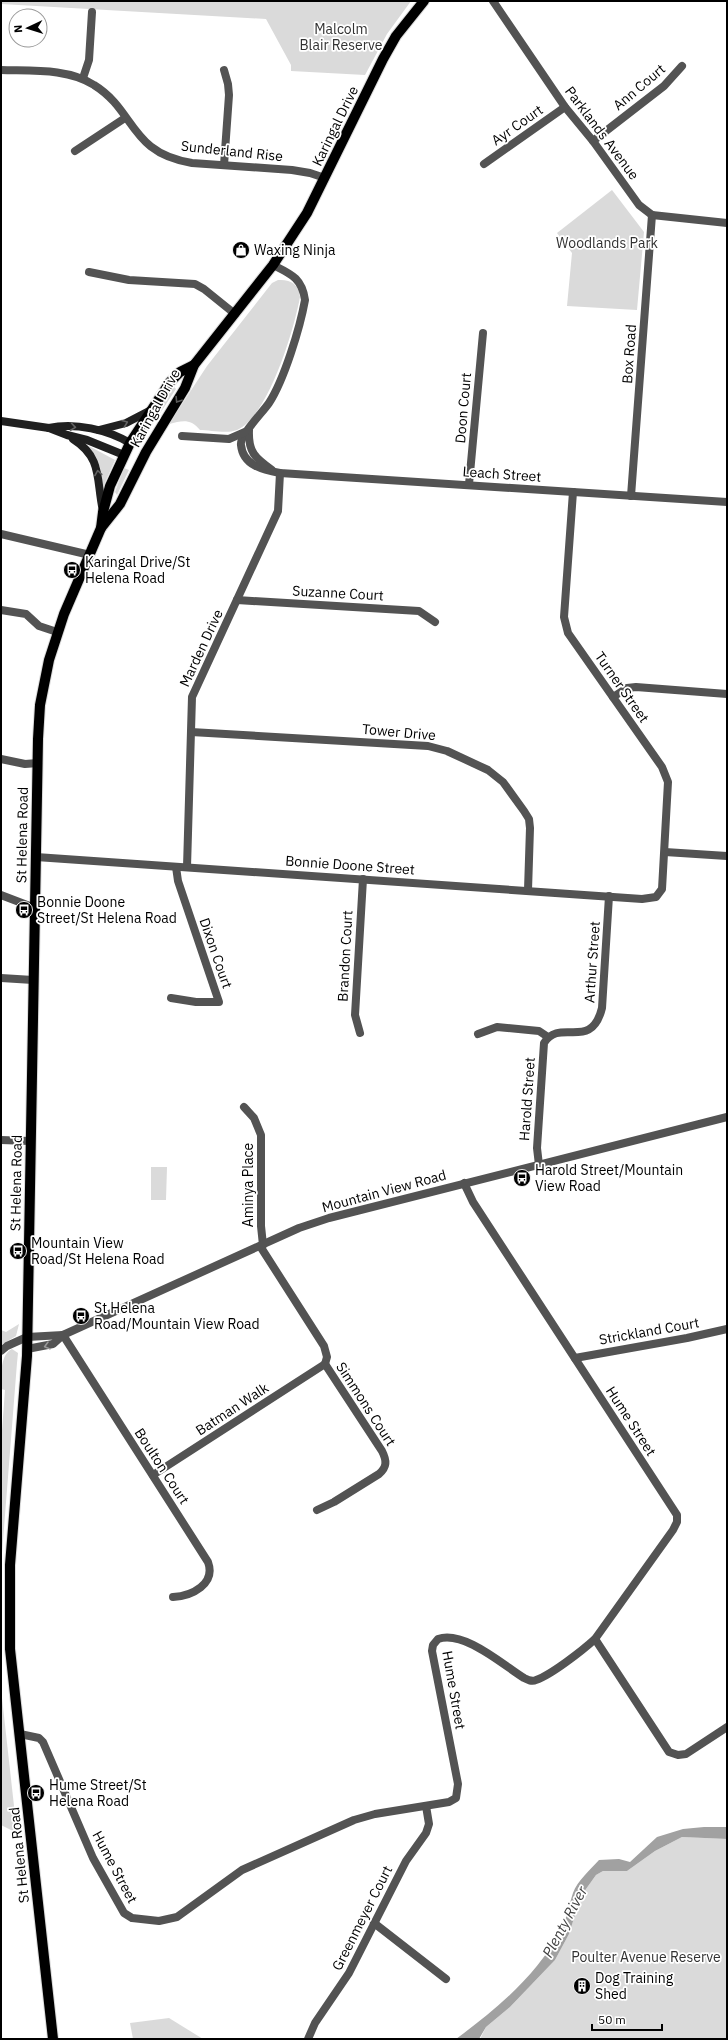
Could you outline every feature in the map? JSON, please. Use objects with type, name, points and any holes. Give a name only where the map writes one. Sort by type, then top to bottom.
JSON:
[{"type":"main road","name":"Karingal Drive","points":[[140,464],[185,388],[194,365],[273,265],[307,213],[383,59],[396,36],[424,1]]},
{"type":"main road","name":"Karingal Drive","points":[[124,455],[151,410],[175,377],[194,365]]},
{"type":"main road","points":[[97,431],[126,424],[151,410]]},
{"type":"main road","points":[[1,421],[49,428],[66,435],[87,440],[124,455],[140,464]]},
{"type":"main road","points":[[49,428],[64,425],[97,431],[116,436],[146,452]]},
{"type":"main road","points":[[66,435],[83,446],[96,464],[103,512]]},
{"type":"main road","name":"St Helena Road","points":[[53,2039],[10,1649],[9,1590],[27,1349],[33,980],[40,712],[44,681],[57,632],[101,528],[103,512],[110,486],[124,455]]},
{"type":"main road","name":"St Helena Road","points":[[101,528],[120,504],[140,464]]},
{"type":"street","name":"Parklands Avenue","points":[[493,1],[565,107],[593,141],[639,205],[652,215]]},
{"type":"street","points":[[83,78],[89,60],[92,12]]},
{"type":"street","name":"Ann Court","points":[[593,141],[664,86],[682,66]]},
{"type":"street","name":"Sunderland Rise","points":[[1,70],[61,74],[83,78],[106,93],[141,139],[159,152],[184,162],[299,171],[325,178]]},
{"type":"street","points":[[224,70],[229,95],[224,165]]},
{"type":"street","name":"Ayr Court","points":[[484,164],[565,107]]},
{"type":"street","points":[[75,151],[125,118]]},
{"type":"street","points":[[652,215],[727,223]]},
{"type":"street","name":"Box Road","points":[[631,496],[652,215]]},
{"type":"street","points":[[182,436],[229,440],[249,430],[272,397],[280,380],[305,300],[302,286],[298,280],[273,265]]},
{"type":"street","points":[[89,272],[129,280],[195,284],[204,289],[235,314]]},
{"type":"street","name":"Doon Court","points":[[469,484],[483,334]]},
{"type":"street","points":[[249,430],[251,457],[277,472]]},
{"type":"street","name":"Leach Street","points":[[277,472],[727,502]]},
{"type":"street","name":"Marden Drive","points":[[186,867],[191,704],[194,692],[278,511],[277,472]]},
{"type":"street","name":"Turner Street","points":[[573,492],[565,624],[572,641],[613,697],[668,778],[665,852],[660,894]]},
{"type":"street","points":[[1,534],[90,555]]},
{"type":"street","name":"Suzanne Court","points":[[237,600],[418,611],[435,622]]},
{"type":"street","points":[[1,610],[26,614],[39,626],[57,632]]},
{"type":"street","points":[[613,697],[627,688],[636,687],[727,694]]},
{"type":"street","name":"Tower Drive","points":[[191,732],[428,746],[447,751],[488,770],[503,782],[529,819],[528,890]]},
{"type":"street","points":[[1,759],[25,764],[38,763]]},
{"type":"street","points":[[665,852],[727,856]]},
{"type":"street","name":"Bonnie Doone Street","points":[[36,857],[650,899],[660,894]]},
{"type":"street","name":"Dixon Court","points":[[171,998],[196,1002],[219,1002],[178,881],[176,867]]},
{"type":"street","name":"Brandon Court","points":[[360,1033],[355,1015],[363,879]]},
{"type":"street","points":[[1,895],[35,908]]},
{"type":"street","name":"Arthur Street","points":[[548,1037],[556,1032],[581,1033],[592,1028],[600,1019],[609,896]]},
{"type":"street","points":[[1,978],[33,980]]},
{"type":"street","points":[[478,1034],[497,1027],[539,1031],[548,1037]]},
{"type":"street","name":"Harold Street","points":[[539,1165],[537,1148],[544,1043],[548,1037]]},
{"type":"street","name":"Aminya Place","points":[[244,1107],[258,1125],[261,1135],[262,1245]]},
{"type":"street","name":"Mountain View Road","points":[[27,1349],[52,1344],[63,1335],[262,1245],[328,1218],[727,1118]]},
{"type":"street","points":[[1,1140],[30,1140]]},
{"type":"street","name":"Hume Street","points":[[20,1734],[39,1738],[43,1742],[100,1872],[124,1913],[137,1919],[159,1921],[173,1919],[242,1870],[354,1820],[375,1814],[426,1806],[456,1798],[458,1790],[432,1651],[435,1642],[445,1637],[464,1641],[524,1678],[532,1681],[541,1678],[578,1653],[595,1639],[673,1530],[677,1519],[674,1510],[473,1202],[464,1183]]},
{"type":"street","name":"Simmons Court","points":[[262,1245],[324,1346],[327,1357],[325,1364],[382,1452],[386,1461],[385,1466],[379,1474],[334,1502],[317,1510]]},
{"type":"street","name":"Strickland Court","points":[[575,1358],[693,1337],[727,1329]]},
{"type":"street","name":"Mountain View Road","points":[[27,1337],[63,1335]]},
{"type":"street","name":"Boulton Court","points":[[63,1335],[153,1475],[210,1568],[210,1576],[206,1583],[190,1593],[173,1596]]},
{"type":"street","points":[[1,1351],[7,1346],[15,1344],[27,1337]]},
{"type":"street","points":[[15,1344],[27,1349]]},
{"type":"street","name":"Batman Walk","points":[[153,1475],[325,1364]]},
{"type":"street","points":[[595,1639],[669,1752],[678,1755],[686,1754],[727,1727]]},
{"type":"street","name":"Greenmeyer Court","points":[[308,2039],[315,2023],[349,1973],[406,1860],[426,1833],[429,1824],[426,1806]]},
{"type":"street","points":[[374,1923],[446,1979]]},
{"type":"green space","name":"Malcolm Blair Reserve","points":[[1,1],[411,1],[387,34],[365,75],[291,71],[291,65],[266,19],[1,4]]},
{"type":"green space","name":"Woodlands Park","points":[[612,190],[644,232],[637,310],[567,306],[572,253],[557,233]]},
{"type":"green space","points":[[278,280],[286,280],[293,283],[298,289],[300,297],[286,350],[269,391],[259,408],[248,422],[237,430],[233,431],[224,432],[200,430],[193,424],[186,421],[169,424],[207,366],[272,283]]},
{"type":"green space","points":[[174,387],[176,389],[145,436],[138,443],[142,433]]},
{"type":"green space","points":[[89,446],[115,460],[103,487],[100,467]]},
{"type":"green space","points":[[124,468],[129,470],[117,495],[115,492]]},
{"type":"green space","points":[[151,1167],[167,1167],[166,1200],[151,1200]]},
{"type":"green space","points":[[19,1324],[16,1336],[1,1345],[1,1330],[6,1332]]},
{"type":"green space","points":[[12,1349],[18,1353],[1,1566],[1,1444],[5,1390],[1,1389],[1,1372],[5,1356]]},
{"type":"green space","points":[[1,1689],[17,1833],[1,1825]]},
{"type":"green space","name":"Poulter Avenue Reserve","points":[[682,1837],[727,1839],[727,2038],[480,2039],[486,2027],[510,2007],[555,1960],[569,1934],[581,1896],[596,1875],[603,1871],[627,1871],[655,1851]]},
{"type":"green space","points":[[169,2018],[203,2039],[133,2039],[130,2023]]},
{"type":"water","name":"Plenty River","points":[[727,1827],[727,1839],[682,1837],[655,1851],[627,1871],[603,1871],[596,1875],[581,1896],[569,1934],[555,1960],[510,2007],[486,2027],[479,2039],[456,2039],[501,2003],[540,1962],[561,1930],[575,1889],[599,1860],[619,1859],[630,1862],[657,1837],[683,1829]]},
{"type":"place","name":"Waxing Ninja","points":[[241,250]]},
{"type":"place","name":"Karingal Drive/St Helena Road","points":[[72,570]]},
{"type":"place","name":"Bonnie Doone Street/St Helena Road","points":[[24,910]]},
{"type":"place","name":"Harold Street/Mountain View Road","points":[[522,1178]]},
{"type":"place","name":"Mountain View Road/St Helena Road","points":[[18,1251]]},
{"type":"place","name":"St Helena Road/Mountain View Road","points":[[81,1316]]},
{"type":"place","name":"Hume Street/St Helena Road","points":[[36,1793]]},
{"type":"place","name":"Dog Training Shed","points":[[582,1986]]}]
